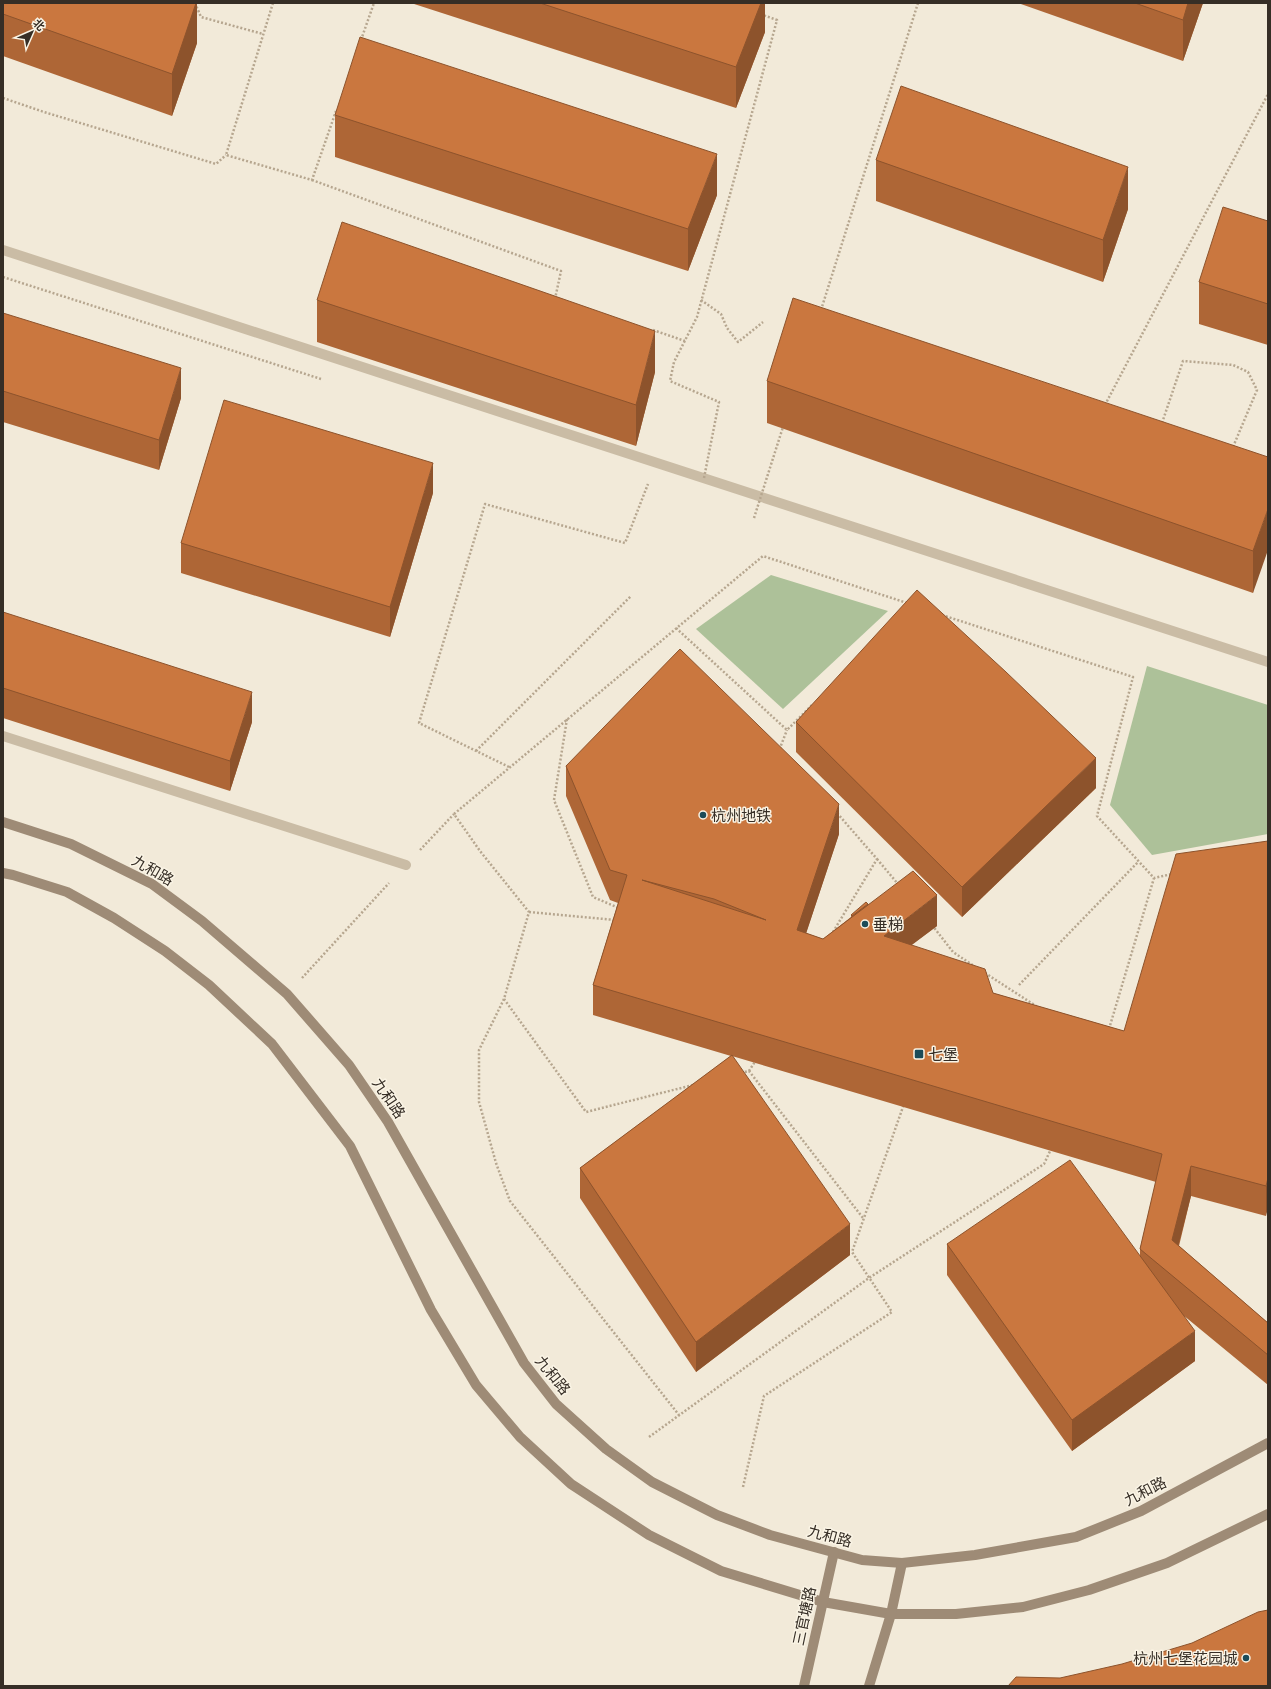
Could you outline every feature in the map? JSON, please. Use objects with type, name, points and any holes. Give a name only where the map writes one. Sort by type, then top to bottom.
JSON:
[{"type":"street","points":[[3,250],[1268,662]]},
{"type":"street","points":[[3,736],[406,865]]},
{"type":"street","name":"九和路","points":[[3,822],[70,844],[152,884],[202,921],[287,994],[349,1065],[388,1122],[524,1362],[556,1404],[606,1449],[652,1482],[717,1516],[770,1535],[862,1560],[902,1563],[976,1555],[1076,1537],[1141,1511],[1268,1443]]},
{"type":"street","points":[[3,873],[14,875],[67,892],[114,918],[165,952],[209,985],[272,1044],[350,1146],[431,1310],[476,1386],[520,1437],[571,1484],[649,1535],[721,1571],[823,1602],[890,1614],[956,1614],[1024,1607],[1089,1590],[1167,1563],[1268,1514]]},
{"type":"street","name":"三官塘路","points":[[804,1686],[834,1552]]},
{"type":"street","points":[[869,1686],[890,1614],[902,1563]]},
{"type":"path","points":[[195,3],[201,18],[263,34]]},
{"type":"path","points":[[3,98],[44,112],[216,164],[226,155],[273,3]]},
{"type":"path","points":[[358,47],[374,3]]},
{"type":"path","points":[[820,312],[918,3]]},
{"type":"path","points":[[704,478],[719,402],[670,382],[674,362],[697,317],[777,20],[762,15]]},
{"type":"path","points":[[1111,409],[1104,407],[1268,94]]},
{"type":"path","points":[[312,180],[338,106]]},
{"type":"path","points":[[226,155],[312,180],[561,271],[555,298],[562,301]]},
{"type":"path","points":[[701,300],[721,314],[727,328],[738,342],[763,322]]},
{"type":"path","points":[[649,329],[685,341]]},
{"type":"path","points":[[1162,426],[1183,361],[1233,365],[1248,372],[1258,390],[1232,448]]},
{"type":"path","points":[[754,518],[785,423]]},
{"type":"path","points":[[1225,446],[1240,450]]},
{"type":"path","points":[[509,767],[419,723],[485,504],[625,543],[648,484]]},
{"type":"path","points":[[287,994],[454,814],[763,556],[913,605]]},
{"type":"path","points":[[476,751],[631,596]]},
{"type":"path","points":[[936,613],[1133,677],[1097,816],[1154,878]]},
{"type":"path","points":[[676,628],[787,730]]},
{"type":"path","points":[[785,753],[780,748],[787,730],[815,703]]},
{"type":"path","points":[[568,719],[554,800],[593,897],[620,908]]},
{"type":"path","points":[[836,812],[901,888]]},
{"type":"path","points":[[454,814],[480,851],[529,912],[622,920]]},
{"type":"path","points":[[829,938],[877,859]]},
{"type":"path","points":[[1019,985],[1138,862]]},
{"type":"path","points":[[1154,878],[1177,873]]},
{"type":"path","points":[[1106,1035],[1110,1028],[1154,878]]},
{"type":"path","points":[[529,912],[504,999],[479,1050],[479,1102],[496,1162],[510,1201],[679,1416]]},
{"type":"path","points":[[930,923],[954,952],[1040,1009]]},
{"type":"path","points":[[504,999],[586,1112],[697,1084]]},
{"type":"path","points":[[734,1074],[749,1070],[757,1057]]},
{"type":"path","points":[[749,1070],[863,1218]]},
{"type":"path","points":[[743,1487],[764,1396],[892,1312],[852,1252],[905,1102]]},
{"type":"path","points":[[649,1437],[869,1278],[1044,1164],[1054,1144]]},
{"type":"green space","points":[[771,575],[888,611],[783,709],[696,629]]},
{"type":"green space","points":[[1147,666],[1268,705],[1268,834],[1152,855],[1110,805]]},
{"type":"building","points":[[3,3],[196,3],[172,74],[3,14]]},
{"type":"building","points":[[540,3],[761,3],[736,67]]},
{"type":"building","points":[[1135,3],[1188,3],[1183,20]]},
{"type":"building","points":[[360,37],[717,154],[688,229],[335,115]]},
{"type":"building","points":[[901,86],[1128,167],[1103,240],[876,160]]},
{"type":"building","points":[[1223,207],[1268,221],[1268,304],[1199,282]]},
{"type":"building","points":[[342,222],[655,331],[636,405],[317,300]]},
{"type":"building","points":[[793,298],[1268,457],[1268,509],[1253,551],[767,381]]},
{"type":"building","points":[[3,313],[181,368],[159,440],[3,391]]},
{"type":"building","points":[[224,400],[433,463],[390,607],[181,543]]},
{"type":"building","points":[[917,590],[1096,758],[962,887],[796,722]]},
{"type":"building","points":[[3,612],[252,692],[230,761],[3,688]]},
{"type":"building","points":[[680,649],[839,804],[797,930],[823,939],[913,871],[937,895],[884,936],[985,969],[993,993],[1124,1031],[1176,854],[1268,841],[1268,1178],[1266,1186],[1191,1166],[1172,1240],[1268,1323],[1268,1355],[1140,1249],[1162,1154],[593,985],[627,875],[610,870],[566,766]],"holes":[[[642,880],[714,899],[766,920]]]},
{"type":"building","points":[[866,902],[868,904],[852,916],[851,915]]},
{"type":"building","points":[[732,1055],[850,1224],[696,1342],[580,1168]]},
{"type":"building","points":[[1070,1160],[1195,1331],[1072,1420],[947,1244]]},
{"type":"building","points":[[1268,1610],[1268,1686],[1008,1686],[1016,1677],[1060,1678],[1122,1664],[1192,1643],[1258,1612]]},
{"type":"place","name":"杭州地铁","points":[[703,815]]},
{"type":"place","name":"垂梯","points":[[865,924]]},
{"type":"place","name":"七堡","points":[[919,1054]]},
{"type":"place","name":"杭州七堡花园城","points":[[1246,1658]]}]
